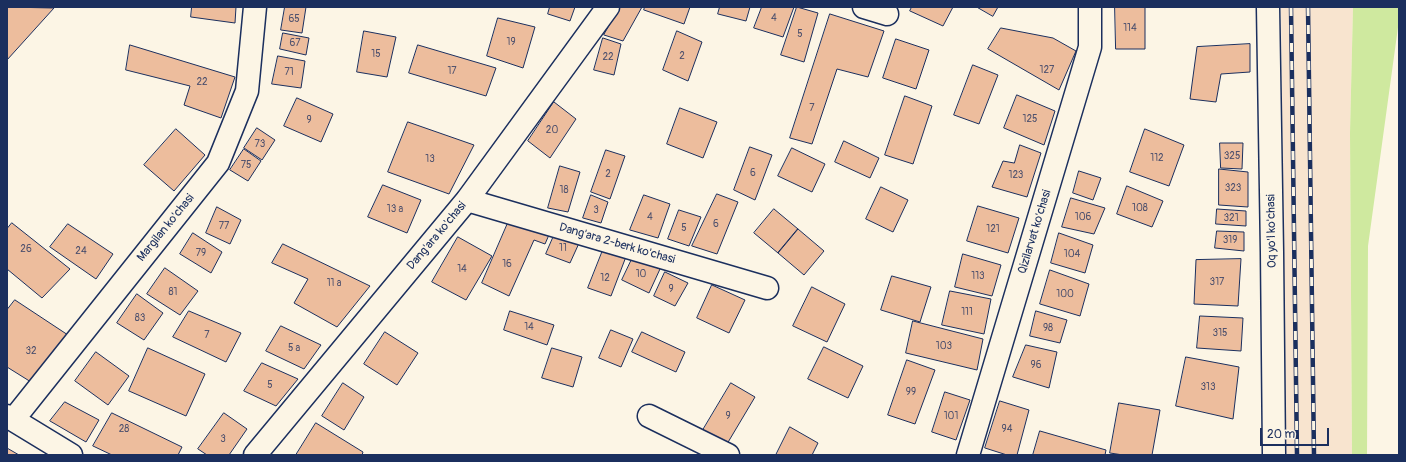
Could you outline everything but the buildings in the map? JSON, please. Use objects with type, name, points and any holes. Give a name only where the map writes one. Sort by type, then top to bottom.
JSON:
[{"type":"street","name":"Margilan ko'chasi","points":[[10,418],[218,164],[247,92],[255,7]]},
{"type":"street","name":"Dang'ara ko'chasi","points":[[255,455],[467,200],[608,7]]},
{"type":"street","points":[[864,7],[887,14]]},
{"type":"street","name":"Qizilarvat ko'chasi","points":[[968,455],[1090,47],[1090,7]]},
{"type":"street","name":"Oq yo'l ko'chasi","points":[[1268,7],[1274,455]]},
{"type":"street","name":"Dang'ara 2-berk ko'chasi","points":[[467,200],[767,288]]},
{"type":"street","points":[[648,416],[728,455]]},
{"type":"street","points":[[10,418],[72,455]]},
{"type":"shaded area","points":[[1281,7],[1353,7],[1350,133],[1352,455],[1285,455]]},
{"type":"green space","points":[[1353,7],[1399,7],[1399,20],[1368,246],[1367,455],[1352,455],[1350,133]]},
{"type":"railway","points":[[1291,7],[1297,455]]},
{"type":"railway","points":[[1308,7],[1314,455]]}]
